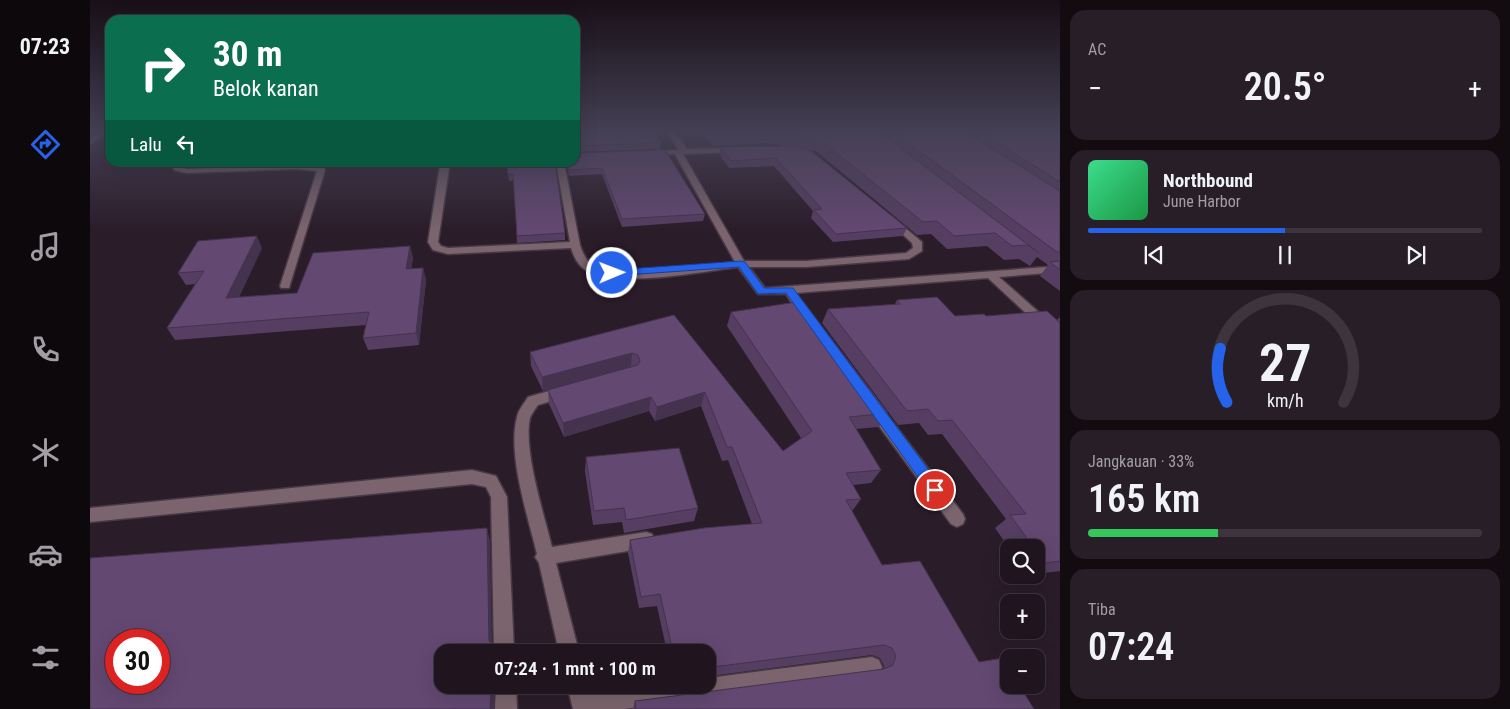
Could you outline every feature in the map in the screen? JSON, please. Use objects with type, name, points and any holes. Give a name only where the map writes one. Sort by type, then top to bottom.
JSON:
[{"type":"street","points":[[688,164],[741,264],[762,292],[1060,269]]},
{"type":"street","points":[[177,167],[186,171],[296,167],[310,167],[321,170],[285,286]]},
{"type":"street","points":[[444,167],[432,242],[437,248],[448,251],[575,245]]},
{"type":"street","points":[[561,167],[579,258],[593,269],[612,273],[741,264],[806,264],[873,260],[902,258],[914,253],[918,249],[917,242],[882,212]]},
{"type":"street","points":[[1029,258],[1044,270]]},
{"type":"street","points":[[991,275],[1060,338]]},
{"type":"street","points":[[789,290],[812,324]]},
{"type":"street","points":[[567,644],[544,557],[524,465],[522,426],[524,415],[532,401],[578,388]]},
{"type":"street","points":[[863,393],[957,519]]},
{"type":"street","points":[[90,515],[472,477],[491,481],[499,497],[504,644]]},
{"type":"street","points":[[544,557],[663,537]]},
{"type":"street","points":[[581,699],[872,667]]},
{"type":"street","points":[[506,694],[506,709]]},
{"type":"building","points":[[580,164],[674,164],[705,214],[622,219],[602,168],[569,170],[568,167],[580,167]]},
{"type":"building","points":[[781,164],[827,164],[907,228],[836,234],[814,210],[822,209]]},
{"type":"building","points":[[850,164],[922,164],[1039,253],[1028,245],[1012,246],[995,233],[954,236],[937,221],[923,222]]},
{"type":"building","points":[[937,164],[1017,164],[1060,191],[1060,252],[1057,252]]},
{"type":"building","points":[[1032,164],[1060,164],[1060,182]]},
{"type":"building","points":[[507,167],[556,167],[565,233],[517,236],[513,174],[508,174]]},
{"type":"building","points":[[257,236],[226,298],[297,293],[313,253],[410,246],[406,269],[423,268],[416,333],[363,338],[369,312],[167,328],[204,271],[178,273],[198,241]]},
{"type":"building","points":[[1060,261],[1060,270],[1050,262]]},
{"type":"building","points":[[937,297],[955,316],[984,314],[986,316],[1047,311],[1060,323],[1060,561],[1045,563],[1045,539],[1027,539],[1010,515],[1026,514],[952,420],[938,421],[928,409],[907,411],[828,309],[900,304],[897,300]]},
{"type":"building","points":[[803,301],[888,413],[849,417],[881,470],[846,473],[861,499],[846,500],[882,565],[920,561],[979,662],[1000,658],[1000,694],[1025,694],[1034,709],[636,709],[635,701],[689,694],[716,694],[716,691],[884,669],[893,665],[896,656],[892,648],[884,645],[716,667],[716,644],[671,644],[660,594],[641,597],[630,540],[704,528],[762,523],[732,447],[727,447],[705,392],[657,407],[651,397],[563,423],[548,390],[638,365],[640,361],[638,355],[632,353],[542,377],[530,352],[674,315],[783,451],[812,431],[731,312]]},
{"type":"building","points":[[679,448],[698,508],[626,520],[624,508],[594,511],[586,457]]},
{"type":"building","points":[[487,528],[489,641],[492,644],[434,644],[434,694],[491,694],[490,709],[90,709],[90,558]]},
{"type":"route","points":[[612,273],[638,273],[741,264],[762,292],[789,290],[801,309],[935,490]]}]
